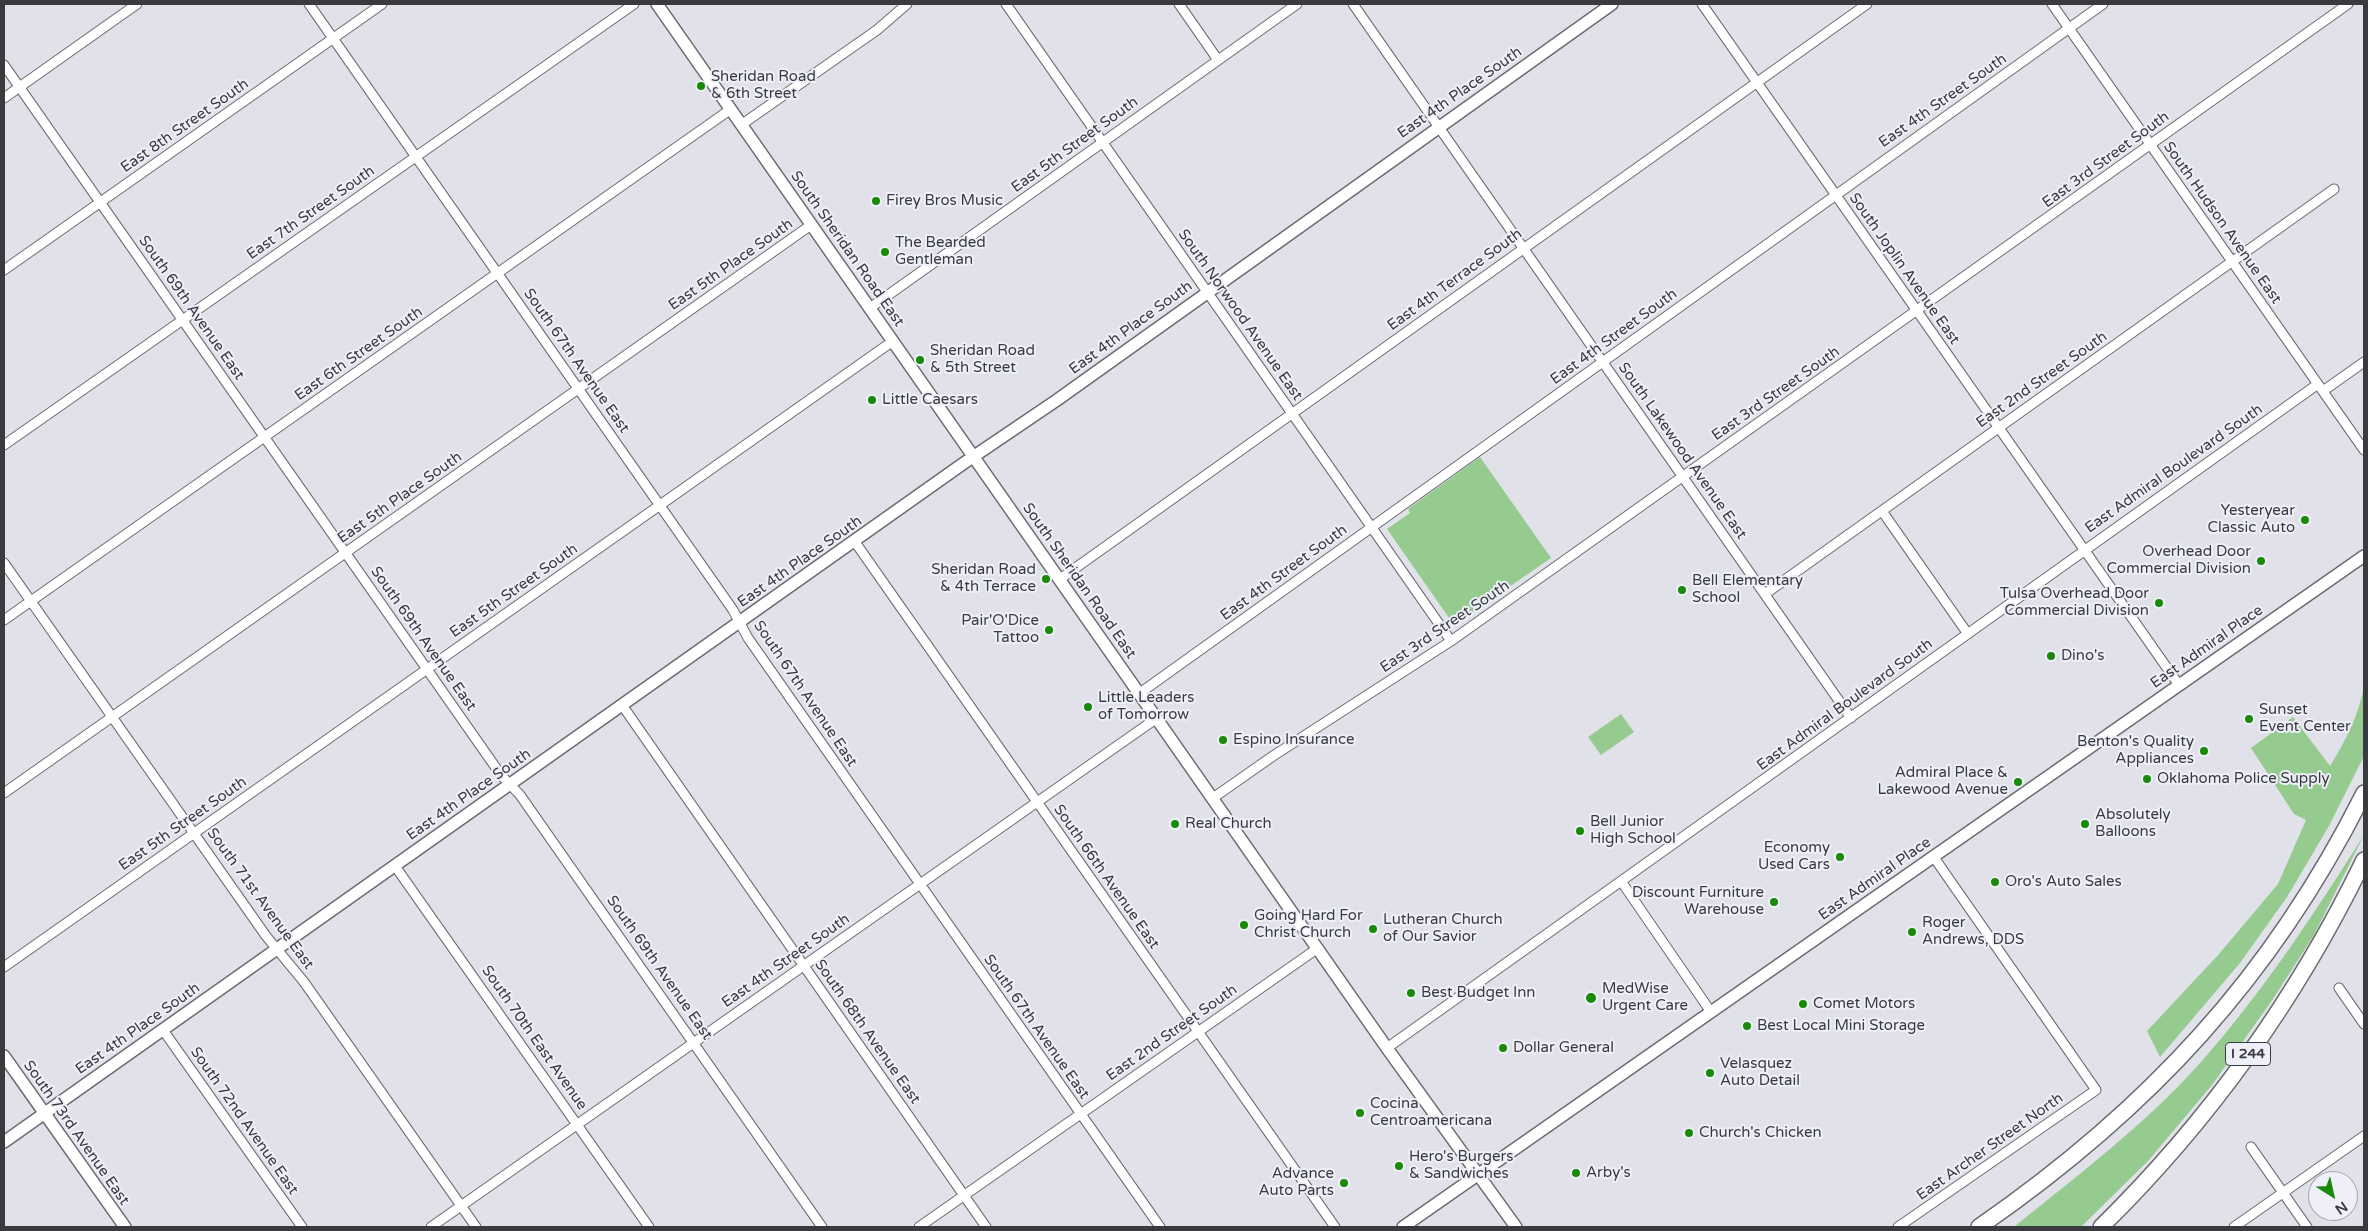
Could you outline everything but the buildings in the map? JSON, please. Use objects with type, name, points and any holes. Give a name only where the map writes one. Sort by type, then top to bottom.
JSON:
[{"type":"highway","points":[[1982,1225],[2082,1150],[2138,1101],[2225,1009],[2263,960],[2308,894],[2364,793]]},
{"type":"highway","name":"I 244","points":[[2102,1227],[2168,1157],[2205,1112],[2244,1059],[2321,944],[2364,860]]},
{"type":"main road","name":"South Sheridan Road East","points":[[657,4],[1387,1048],[1516,1227]]},
{"type":"main road","name":"East 4th Place South","points":[[4,1142],[855,542],[1612,4]]},
{"type":"main road","name":"East Admiral Place","points":[[1403,1227],[2364,556]]},
{"type":"main road","name":"South 73rd Avenue East","points":[[4,1056],[125,1227]]},
{"type":"street","points":[[4,98],[137,4]]},
{"type":"street","name":"South 67th Avenue East","points":[[309,4],[733,610],[748,638],[1160,1227]]},
{"type":"street","name":"East 8th Street South","points":[[4,270],[382,4]]},
{"type":"street","name":"East 7th Street South","points":[[4,445],[634,4]]},
{"type":"street","points":[[741,124],[877,30],[907,4]]},
{"type":"street","name":"South Norwood Avenue East","points":[[1006,4],[1451,641]]},
{"type":"street","points":[[1179,4],[1218,60]]},
{"type":"street","name":"East 5th Street South","points":[[870,308],[1297,4]]},
{"type":"street","name":"South Lakewood Avenue East","points":[[1353,4],[1440,126],[1851,718]]},
{"type":"street","name":"South Joplin Avenue East","points":[[1702,4],[2179,685]]},
{"type":"street","name":"East 4th Terrace South","points":[[1060,579],[1867,4]]},
{"type":"street","name":"South Hudson Avenue East","points":[[2052,4],[2364,450]]},
{"type":"street","name":"East 4th Street South","points":[[1140,693],[2104,4]]},
{"type":"street","name":"East 3rd Street South","points":[[1213,798],[1273,756],[1451,641],[2348,4]]},
{"type":"street","name":"South 69th Avenue East","points":[[4,65],[501,774],[520,794],[822,1227]]},
{"type":"street","name":"East 6th Street South","points":[[4,620],[730,109]]},
{"type":"street","name":"East 2nd Street South","points":[[1766,594],[2334,190]]},
{"type":"street","name":"East 5th Place South","points":[[4,793],[812,225]]},
{"type":"street","name":"East 5th Street South","points":[[4,967],[893,341]]},
{"type":"street","name":"East Admiral Boulevard South","points":[[1387,1048],[2084,551],[2321,388],[2364,362]]},
{"type":"street","points":[[1882,511],[1968,634]]},
{"type":"street","name":"South 66th Avenue East","points":[[855,542],[1335,1227]]},
{"type":"street","name":"South 71st Avenue East","points":[[4,564],[266,936],[304,982],[476,1227]]},
{"type":"street","name":"South 68th Avenue East","points":[[622,705],[986,1227]]},
{"type":"street","name":"East 4th Street South","points":[[431,1227],[1157,718]]},
{"type":"street","name":"East Archer Street North","points":[[1898,1227],[2096,1090],[1934,856]]},
{"type":"street","name":"South 70th East Avenue","points":[[395,866],[649,1227]]},
{"type":"street","points":[[1621,881],[1711,1012]]},
{"type":"street","name":"East 2nd Street South","points":[[919,1227],[1318,948]]},
{"type":"street","points":[[2339,988],[2364,1024]]},
{"type":"street","name":"South 72nd Avenue East","points":[[163,1030],[302,1227]]},
{"type":"street","points":[[2234,1227],[2364,1136]]},
{"type":"street","points":[[2251,1147],[2307,1227]]},
{"type":"green space","points":[[1480,457],[1551,558],[1454,625],[1387,529],[1410,513],[1408,509]]},
{"type":"green space","points":[[2364,686],[2364,756],[2329,826],[2287,897],[2240,963],[2160,1057],[2147,1031],[2219,954],[2278,884],[2306,820],[2294,814],[2251,748],[2293,717],[2330,766],[2351,728]]},
{"type":"green space","points":[[1621,714],[1634,732],[1601,755],[1588,737]]},
{"type":"green space","points":[[2364,835],[2314,935],[2273,999],[2212,1085],[2148,1161],[2081,1227],[2014,1227],[2135,1128],[2201,1062],[2267,980],[2307,923]]},
{"type":"place","name":"Sheridan Road & 6th Street","points":[[701,86]]},
{"type":"place","name":"Firey Bros Music","points":[[876,201]]},
{"type":"place","name":"The Bearded Gentleman","points":[[885,252]]},
{"type":"place","name":"Sheridan Road & 5th Street","points":[[920,360]]},
{"type":"place","name":"Little Caesars","points":[[872,400]]},
{"type":"place","name":"Yesteryear Classic Auto","points":[[2305,520]]},
{"type":"place","name":"Overhead Door Commercial Division","points":[[2261,561]]},
{"type":"place","name":"Sheridan Road & 4th Terrace","points":[[1046,579]]},
{"type":"place","name":"Bell Elementary School","points":[[1682,590]]},
{"type":"place","name":"Tulsa Overhead Door Commercial Division","points":[[2159,603]]},
{"type":"place","name":"Pair'O'Dice Tattoo","points":[[1049,630]]},
{"type":"place","name":"Dino's","points":[[2051,656]]},
{"type":"place","name":"Little Leaders of Tomorrow","points":[[1088,707]]},
{"type":"place","name":"Sunset Event Center","points":[[2249,719]]},
{"type":"place","name":"Espino Insurance","points":[[1223,740]]},
{"type":"place","name":"Benton's Quality Appliances","points":[[2204,751]]},
{"type":"place","name":"Oklahoma Police Supply","points":[[2147,779]]},
{"type":"place","name":"Admiral Place & Lakewood Avenue","points":[[2018,782]]},
{"type":"place","name":"Real Church","points":[[1175,824]]},
{"type":"place","name":"Absolutely Balloons","points":[[2085,824]]},
{"type":"place","name":"Bell Junior High School","points":[[1580,831]]},
{"type":"place","name":"Economy Used Cars","points":[[1840,857]]},
{"type":"place","name":"Oro's Auto Sales","points":[[1995,882]]},
{"type":"place","name":"Discount Furniture Warehouse","points":[[1774,902]]},
{"type":"place","name":"Going Hard For Christ Church","points":[[1244,925]]},
{"type":"place","name":"Lutheran Church of Our Savior","points":[[1373,929]]},
{"type":"place","name":"Roger Andrews, DDS","points":[[1912,932]]},
{"type":"place","name":"Best Budget Inn","points":[[1411,993]]},
{"type":"place","name":"MedWise Urgent Care","points":[[1591,998]]},
{"type":"place","name":"Comet Motors","points":[[1803,1004]]},
{"type":"place","name":"Best Local Mini Storage","points":[[1747,1026]]},
{"type":"place","name":"Dollar General","points":[[1503,1048]]},
{"type":"place","name":"Velasquez Auto Detail","points":[[1710,1073]]},
{"type":"place","name":"Cocina Centroamericana","points":[[1360,1113]]},
{"type":"place","name":"Church's Chicken","points":[[1689,1133]]},
{"type":"place","name":"Hero's Burgers & Sandwiches","points":[[1399,1166]]},
{"type":"place","name":"Arby's","points":[[1576,1173]]},
{"type":"place","name":"Advance Auto Parts","points":[[1344,1183]]}]
